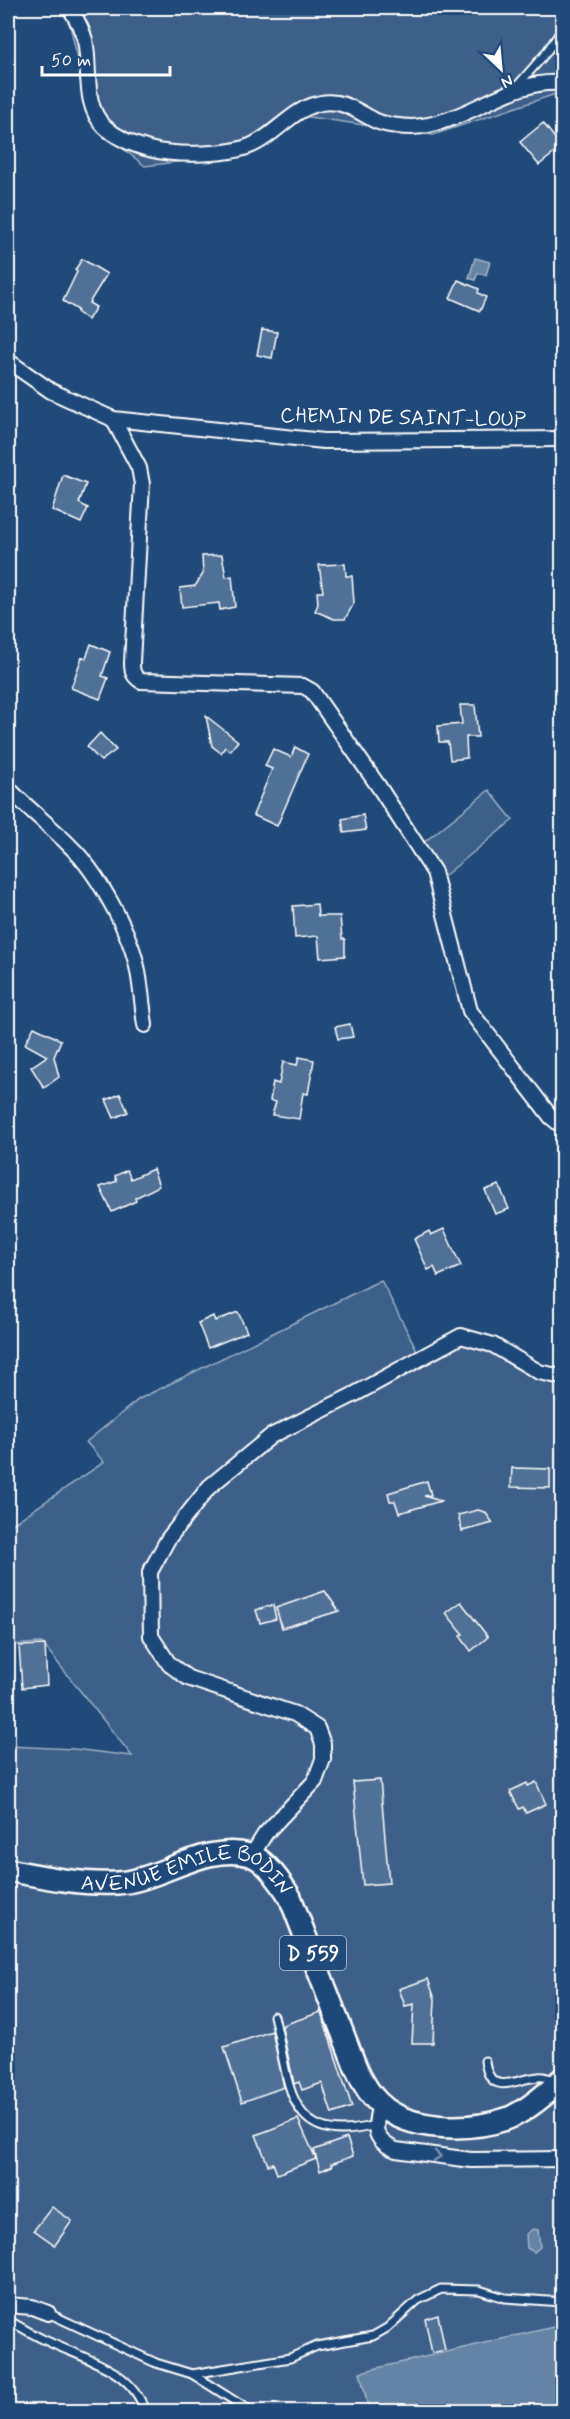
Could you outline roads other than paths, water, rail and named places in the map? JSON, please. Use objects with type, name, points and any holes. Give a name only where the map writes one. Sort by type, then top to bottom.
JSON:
[{"type":"main road","name":"AVENUE ÉMILE BODIN","points":[[8,1870],[92,1883],[118,1883],[140,1879],[199,1858],[225,1854],[252,1855],[276,1876],[290,1897],[356,2068],[377,2115],[395,2113],[424,2125],[468,2127],[508,2119],[548,2093],[561,2081]]},
{"type":"street","points":[[70,8],[79,23],[85,41],[91,101],[96,117],[118,137],[150,150],[225,153],[240,150],[257,143],[290,117],[321,103],[348,105],[378,122],[410,127],[438,123],[464,115],[513,91],[538,85],[562,83]]},
{"type":"street","name":"CHEMIN DE SAINT-LOUP","points":[[8,361],[51,391],[113,419],[324,441],[562,439]]},
{"type":"street","points":[[113,419],[139,468],[142,484],[132,662],[135,677],[141,681],[303,686],[312,691],[379,787],[434,872],[470,1011],[551,1117],[562,1126]]},
{"type":"street","points":[[8,788],[30,811],[73,848],[106,896],[122,924],[135,961],[145,1025]]},
{"type":"street","points":[[252,1855],[265,1834],[315,1781],[323,1759],[323,1744],[317,1728],[295,1714],[188,1678],[169,1664],[151,1636],[150,1572],[168,1539],[209,1487],[271,1436],[355,1394],[461,1336],[493,1346],[539,1372],[562,1377]]},
{"type":"street","points":[[377,2115],[376,2134],[396,2150],[471,2160],[562,2159]]},
{"type":"street","points":[[8,2305],[32,2307],[48,2313]]},
{"type":"lane","points":[[513,91],[562,30]]},
{"type":"lane","points":[[274,2016],[282,2050],[284,2074],[298,2107],[310,2120],[321,2127],[338,2131],[357,2129],[377,2115]]},
{"type":"lane","points":[[485,2061],[486,2072],[497,2083],[504,2084],[539,2076],[561,2081]]},
{"type":"lane","points":[[192,2374],[290,2358],[317,2346],[373,2336],[387,2328],[418,2300],[441,2289],[479,2290],[505,2298],[562,2302]]},
{"type":"lane","points":[[48,2313],[156,2363],[192,2374],[252,2412]]},
{"type":"lane","points":[[8,2320],[123,2378],[136,2391],[145,2412]]}]
